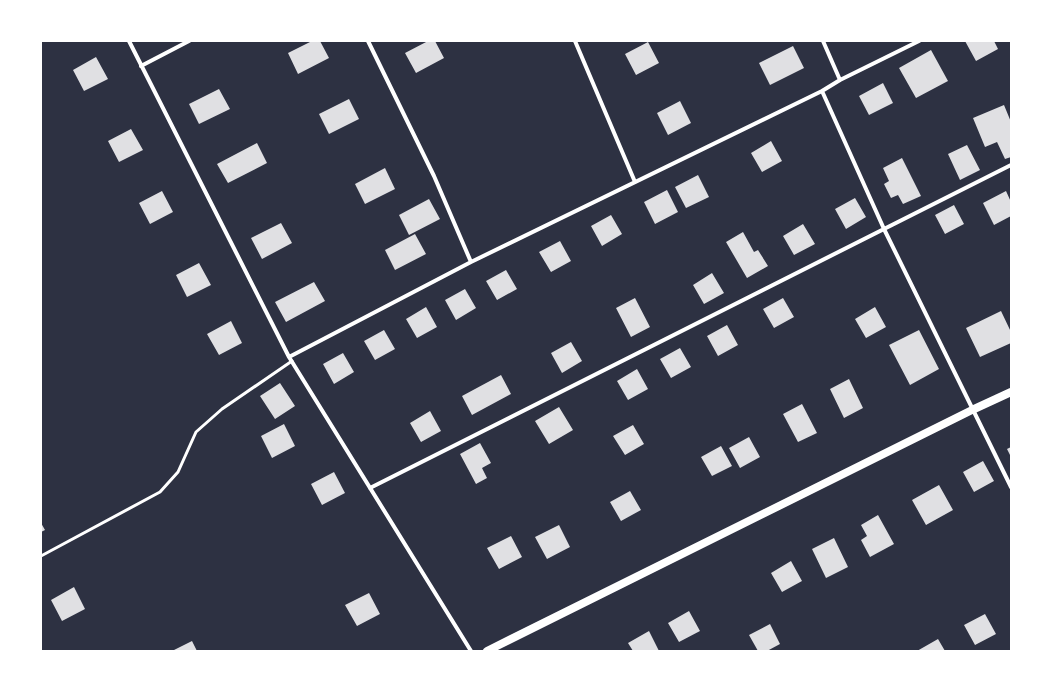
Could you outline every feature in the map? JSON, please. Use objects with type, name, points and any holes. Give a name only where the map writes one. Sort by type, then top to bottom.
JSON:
[{"type":"main road","points":[[488,651],[1011,392]]},
{"type":"street","points":[[129,41],[291,359],[471,651]]},
{"type":"street","points":[[141,66],[189,41]]},
{"type":"street","points":[[368,41],[434,176],[471,262]]},
{"type":"street","points":[[575,41],[635,182]]},
{"type":"street","points":[[823,41],[840,80]]},
{"type":"street","points":[[291,359],[471,262],[822,91],[840,80],[919,41]]},
{"type":"street","points":[[822,91],[884,229],[972,410],[1011,486]]},
{"type":"street","points":[[370,488],[1011,165]]},
{"type":"lane","points":[[41,556],[160,492],[178,472],[196,432],[222,409],[291,359]]},
{"type":"building","points":[[312,41],[320,41],[329,58],[298,74],[288,53]]},
{"type":"building","points":[[428,41],[435,41],[444,58],[416,73],[405,53]]},
{"type":"building","points":[[965,41],[994,41],[998,49],[976,61]]},
{"type":"building","points":[[648,42],[659,63],[636,75],[625,54]]},
{"type":"building","points":[[793,46],[804,68],[770,85],[759,63]]},
{"type":"building","points":[[931,50],[948,81],[916,98],[899,68]]},
{"type":"building","points":[[96,57],[108,79],[84,91],[73,70]]},
{"type":"building","points":[[883,83],[893,103],[869,115],[859,96]]},
{"type":"building","points":[[219,89],[230,109],[199,124],[189,104]]},
{"type":"building","points":[[349,99],[359,119],[329,134],[319,114]]},
{"type":"building","points":[[680,101],[691,123],[668,135],[657,113]]},
{"type":"building","points":[[1004,105],[1011,122],[1011,157],[1005,159],[997,142],[985,147],[973,118]]},
{"type":"building","points":[[131,129],[143,150],[119,162],[108,141]]},
{"type":"building","points":[[771,141],[782,161],[762,172],[751,153]]},
{"type":"building","points":[[257,143],[267,163],[228,183],[217,164]]},
{"type":"building","points":[[967,145],[980,170],[960,180],[948,154]]},
{"type":"building","points":[[902,158],[921,196],[903,204],[898,195],[891,198],[884,184],[889,181],[883,168]]},
{"type":"building","points":[[385,168],[395,189],[365,204],[355,184]]},
{"type":"building","points":[[698,175],[709,197],[686,208],[675,187]]},
{"type":"building","points":[[667,190],[678,212],[655,224],[644,202]]},
{"type":"building","points":[[162,191],[173,212],[150,224],[139,203]]},
{"type":"building","points":[[1006,191],[1011,202],[1011,216],[994,225],[983,203]]},
{"type":"building","points":[[855,198],[866,217],[846,229],[835,209]]},
{"type":"building","points":[[429,199],[440,219],[409,235],[399,215]]},
{"type":"building","points":[[954,205],[964,224],[945,234],[935,215]]},
{"type":"building","points":[[611,215],[622,234],[602,246],[591,226]]},
{"type":"building","points":[[281,223],[292,243],[262,259],[251,238]]},
{"type":"building","points":[[803,224],[815,244],[794,255],[783,236]]},
{"type":"building","points":[[743,232],[754,252],[758,250],[768,266],[747,278],[726,242]]},
{"type":"building","points":[[415,234],[426,254],[395,270],[385,250]]},
{"type":"building","points":[[560,241],[571,261],[551,272],[539,252]]},
{"type":"building","points":[[199,263],[211,285],[187,297],[176,275]]},
{"type":"building","points":[[506,270],[517,289],[497,300],[486,281]]},
{"type":"building","points":[[712,273],[724,293],[704,304],[693,285]]},
{"type":"building","points":[[314,282],[325,301],[286,322],[275,302]]},
{"type":"building","points":[[465,289],[476,308],[456,320],[445,300]]},
{"type":"building","points":[[635,298],[650,327],[631,337],[616,308]]},
{"type":"building","points":[[783,298],[794,317],[774,328],[763,309]]},
{"type":"building","points":[[426,307],[437,327],[417,338],[406,319]]},
{"type":"building","points":[[875,307],[886,327],[866,338],[855,319]]},
{"type":"building","points":[[1001,311],[1011,332],[1011,343],[980,357],[966,328]]},
{"type":"building","points":[[231,321],[242,343],[219,355],[207,334]]},
{"type":"building","points":[[727,325],[738,345],[718,356],[707,336]]},
{"type":"building","points":[[384,330],[395,349],[375,360],[364,341]]},
{"type":"building","points":[[919,330],[939,369],[910,385],[889,345]]},
{"type":"building","points":[[571,342],[582,361],[562,373],[551,353]]},
{"type":"building","points":[[680,348],[691,367],[671,378],[660,359]]},
{"type":"building","points":[[343,353],[354,372],[334,384],[323,364]]},
{"type":"building","points":[[637,369],[648,389],[628,400],[617,381]]},
{"type":"building","points":[[501,375],[511,394],[472,415],[462,396]]},
{"type":"building","points":[[849,379],[863,408],[844,418],[830,389]]},
{"type":"building","points":[[280,383],[295,406],[275,419],[260,396]]},
{"type":"building","points":[[802,404],[817,433],[798,442],[783,414]]},
{"type":"building","points":[[559,407],[573,430],[549,444],[535,421]]},
{"type":"building","points":[[430,411],[441,431],[421,442],[410,423]]},
{"type":"building","points":[[284,424],[295,446],[272,458],[261,436]]},
{"type":"building","points":[[633,425],[644,444],[625,455],[613,436]]},
{"type":"building","points":[[749,437],[760,457],[740,468],[729,448]]},
{"type":"building","points":[[480,443],[491,463],[482,468],[487,478],[476,484],[460,454]]},
{"type":"building","points":[[721,446],[732,466],[712,476],[701,457]]},
{"type":"building","points":[[1011,447],[1011,457],[1007,449]]},
{"type":"building","points":[[983,461],[994,481],[974,492],[963,472]]},
{"type":"building","points":[[334,472],[345,493],[322,505],[311,484]]},
{"type":"building","points":[[939,485],[953,510],[926,525],[912,500]]},
{"type":"building","points":[[630,491],[641,510],[621,521],[610,502]]},
{"type":"building","points":[[878,515],[894,544],[870,557],[861,540],[867,536],[861,525]]},
{"type":"building","points":[[41,523],[45,530],[41,532]]},
{"type":"building","points":[[559,525],[570,547],[547,559],[535,537]]},
{"type":"building","points":[[511,536],[522,557],[499,569],[487,548]]},
{"type":"building","points":[[834,538],[848,567],[826,578],[812,549]]},
{"type":"building","points":[[791,561],[802,581],[782,592],[771,573]]},
{"type":"building","points":[[74,587],[85,609],[62,621],[51,600]]},
{"type":"building","points":[[369,593],[380,614],[357,626],[345,605]]},
{"type":"building","points":[[689,611],[700,631],[679,642],[668,623]]},
{"type":"building","points":[[985,614],[996,634],[975,645],[964,625]]},
{"type":"building","points":[[770,624],[780,644],[767,651],[758,651],[749,635]]},
{"type":"building","points":[[649,631],[659,651],[633,651],[628,643]]},
{"type":"building","points":[[938,639],[945,651],[917,651]]},
{"type":"building","points":[[192,641],[197,651],[172,651]]}]
